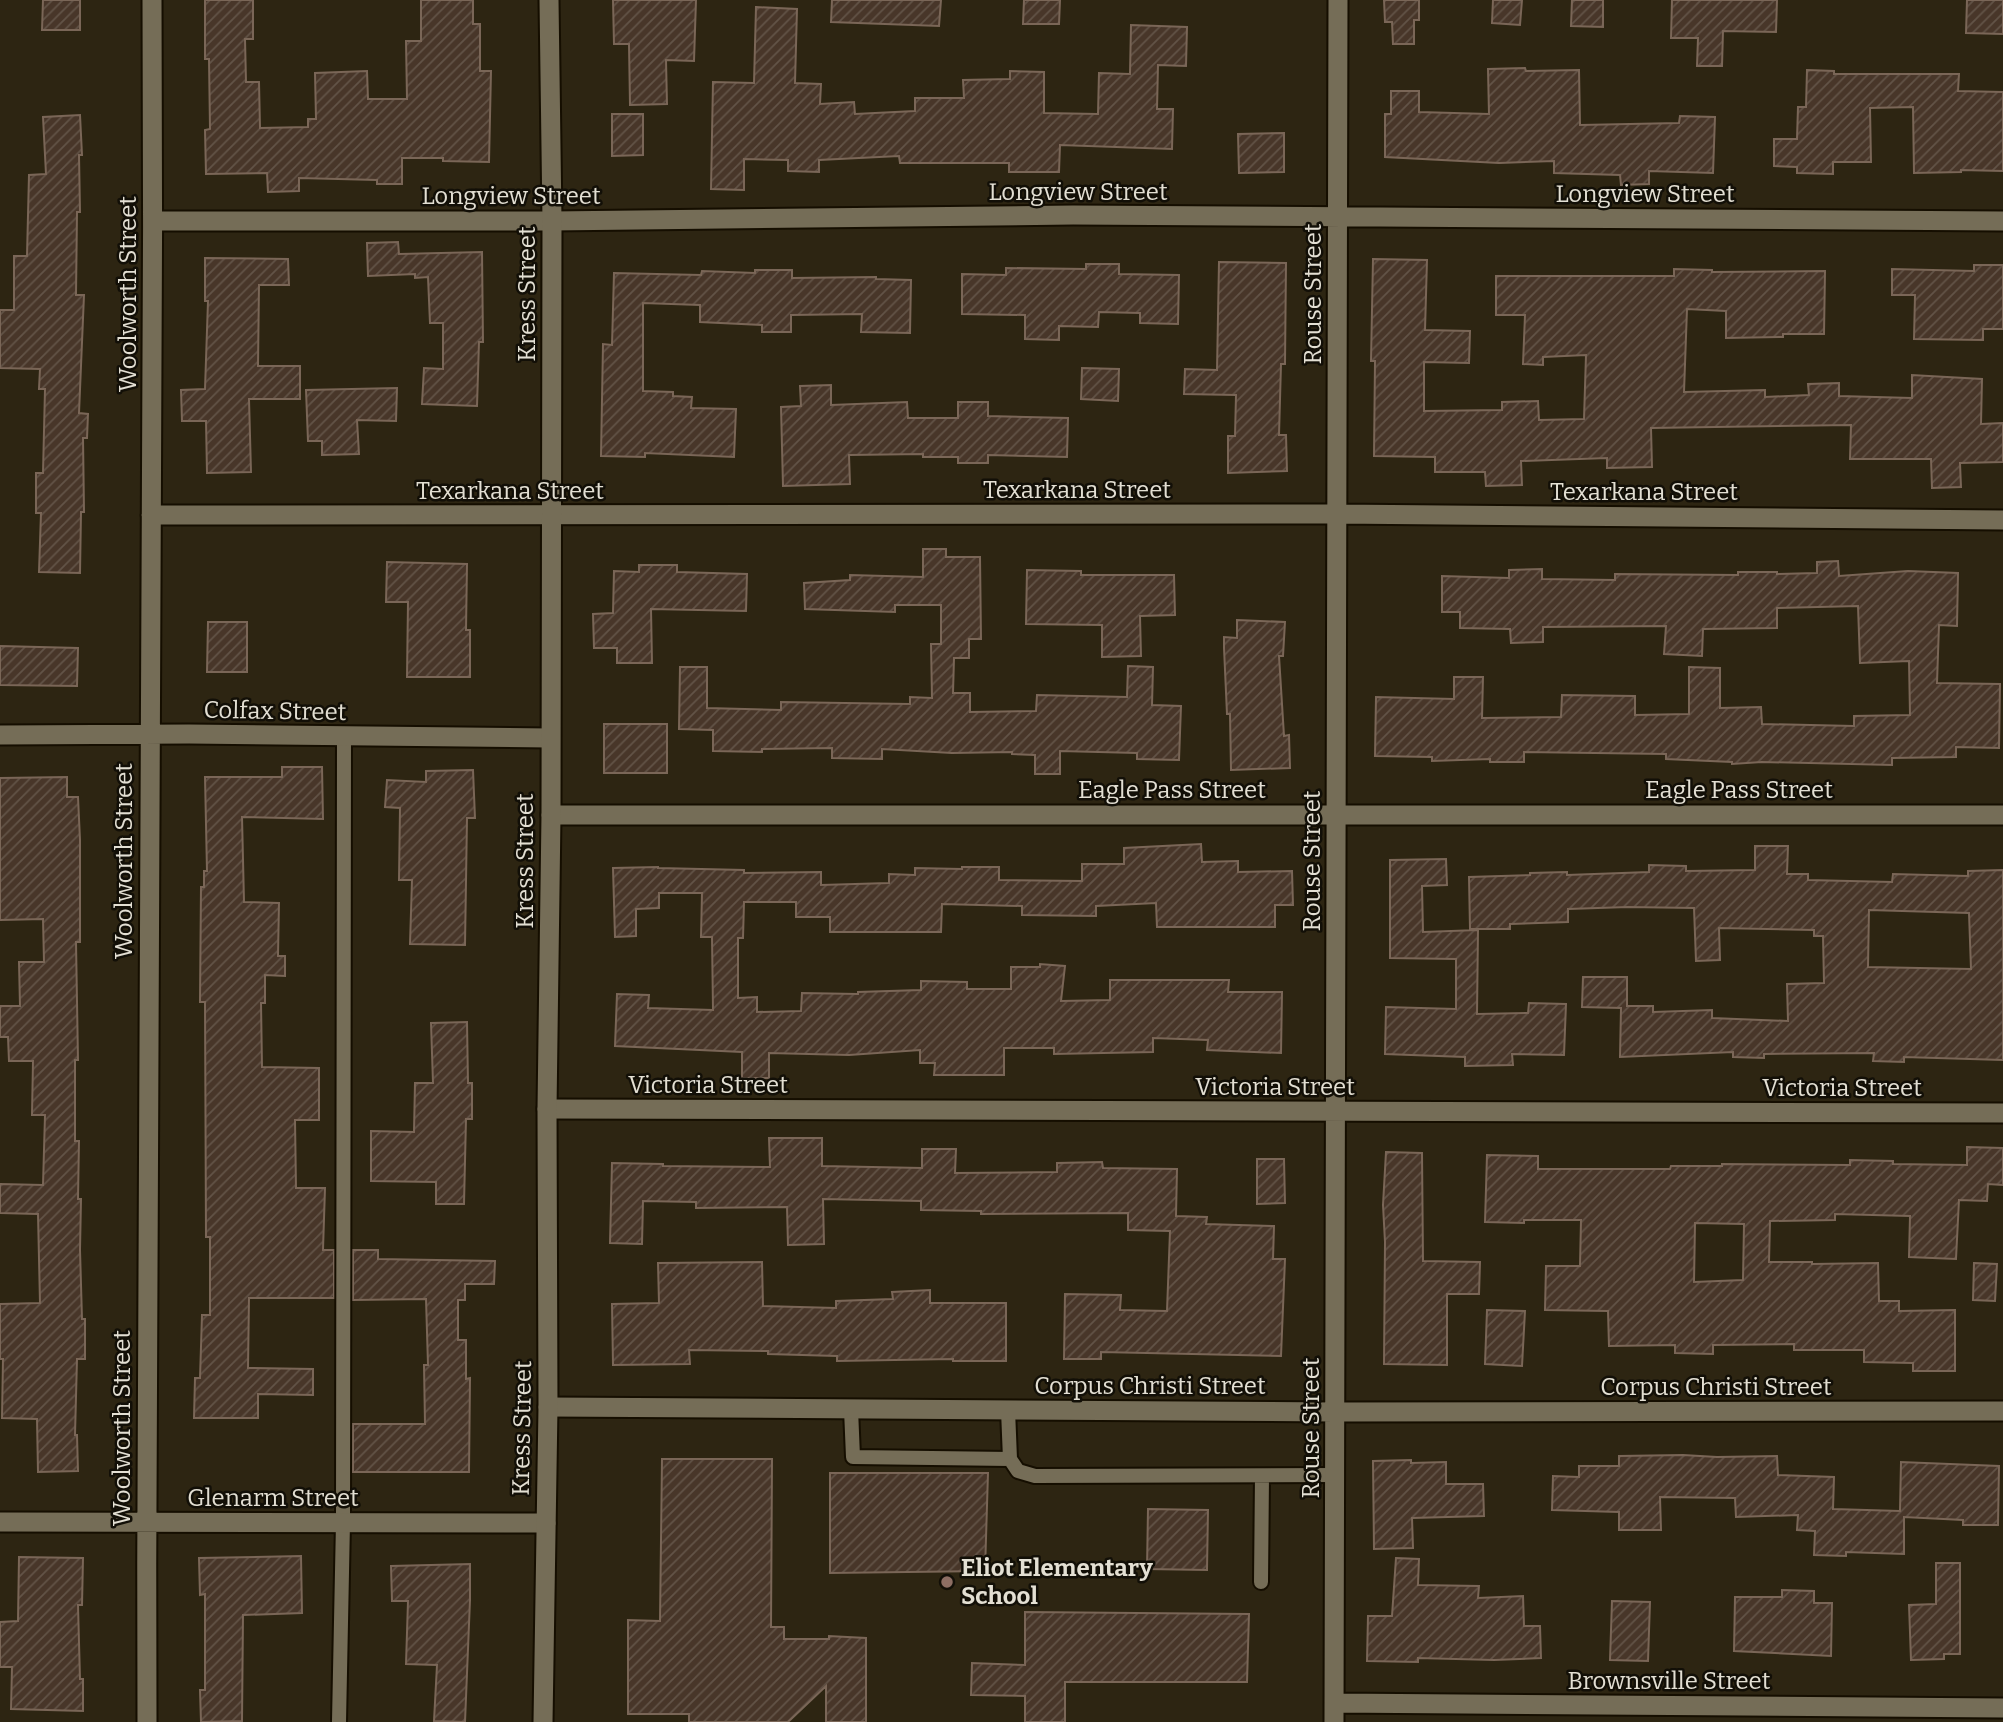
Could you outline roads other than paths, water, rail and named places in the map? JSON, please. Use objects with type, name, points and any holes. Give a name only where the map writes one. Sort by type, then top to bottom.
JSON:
[{"type":"street","name":"Woolworth Street","points":[[147,1722],[152,0]]},
{"type":"street","name":"Kress Street","points":[[542,1722],[548,1407],[547,1109],[551,815],[550,0]]},
{"type":"street","name":"Rouse Street","points":[[1334,1712],[1338,0]]},
{"type":"street","name":"Longview Street","points":[[153,221],[552,221],[1059,215],[2003,221]]},
{"type":"street","name":"Texarkana Street","points":[[151,515],[1337,514],[2003,520]]},
{"type":"street","name":"Colfax Street","points":[[0,736],[149,734],[549,738]]},
{"type":"street","name":"Eagle Pass Street","points":[[551,815],[2003,815]]},
{"type":"street","name":"Victoria Street","points":[[547,1109],[2003,1113]]},
{"type":"street","name":"Corpus Christi Street","points":[[548,1407],[1335,1412],[2003,1411]]},
{"type":"street","name":"Glenarm Street","points":[[0,1522],[546,1523]]},
{"type":"street","name":"Brownsville Street","points":[[1334,1712],[2003,1708]]},
{"type":"lane","points":[[339,1722],[343,1522],[344,737]]},
{"type":"lane","points":[[851,1409],[853,1457],[1010,1460]]},
{"type":"lane","points":[[1008,1410],[1010,1460],[1018,1471],[1035,1476],[1335,1475]]},
{"type":"lane","points":[[1261,1582],[1262,1476]]},
{"type":"place","name":"Eliot Elementary School","points":[[947,1582]]}]
